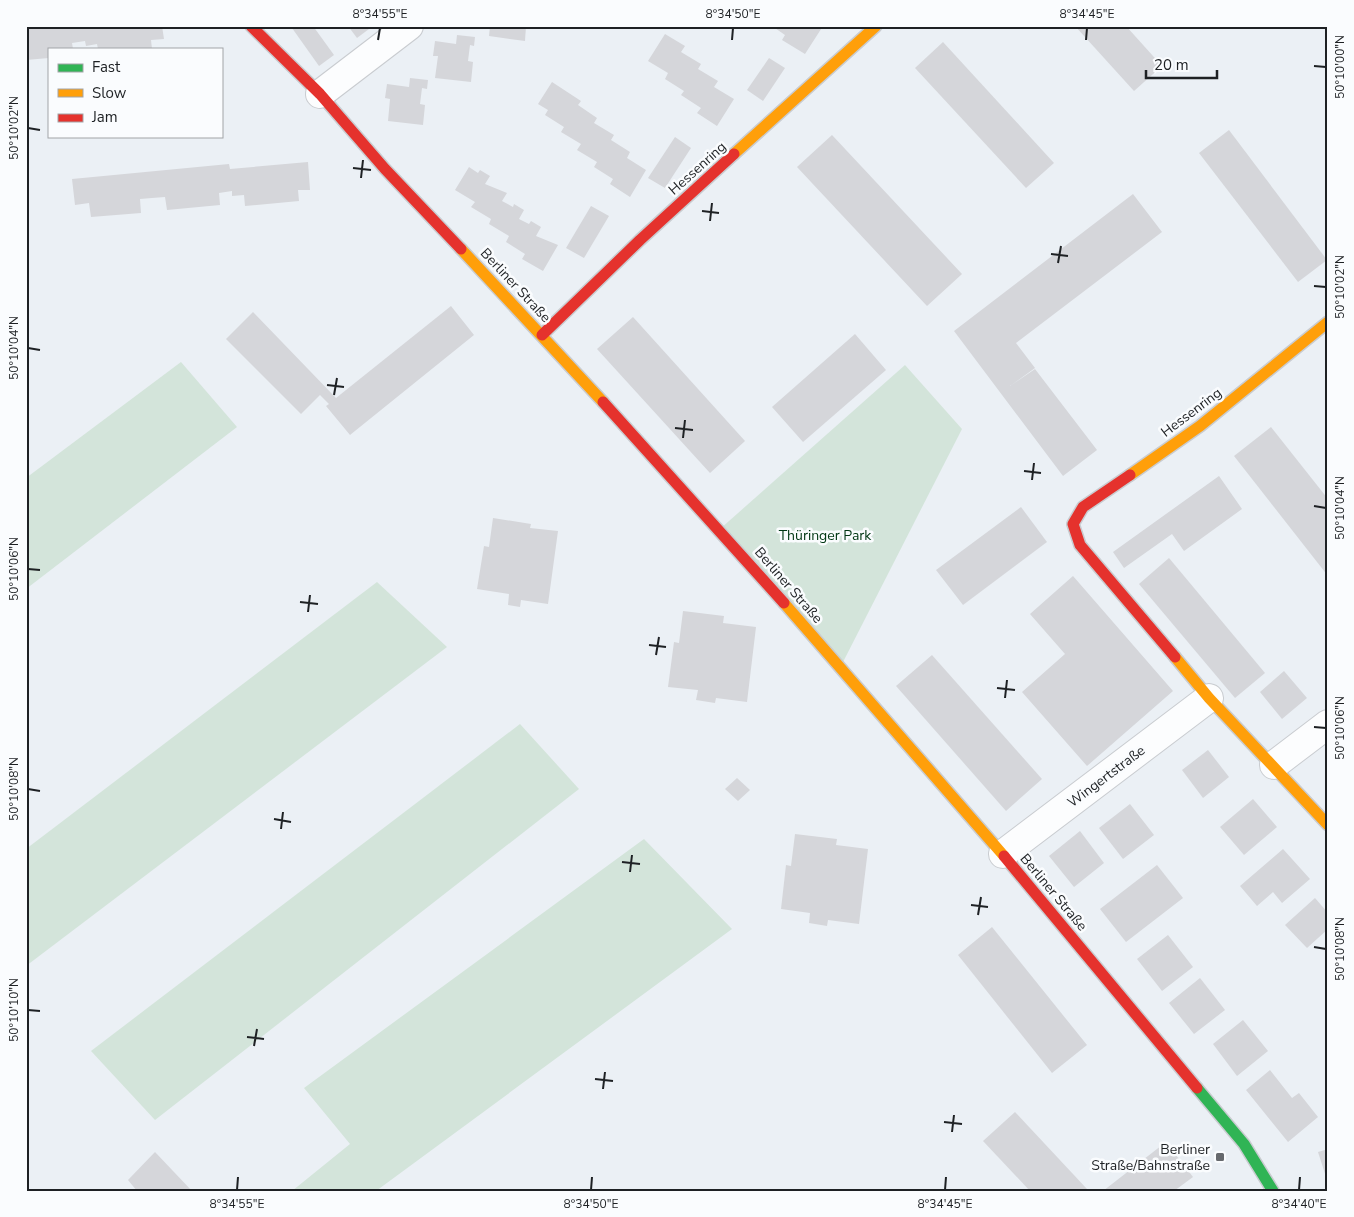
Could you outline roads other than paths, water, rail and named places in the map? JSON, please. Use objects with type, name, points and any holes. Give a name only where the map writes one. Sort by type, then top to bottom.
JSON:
[{"type":"street","name":"Berliner Straße","points":[[251,26],[320,94],[385,170],[542,335],[719,529],[1003,854],[1244,1144],[1272,1191]]},
{"type":"street","points":[[320,94],[409,26]]},
{"type":"street","name":"Hessenring","points":[[542,335],[640,240],[876,26]]},
{"type":"street","name":"Hessenring","points":[[1209,698],[1080,545],[1073,524],[1083,507],[1200,426],[1328,322]]},
{"type":"street","points":[[1209,698],[1274,764],[1328,825]]},
{"type":"street","name":"Wingertstraße","points":[[1003,854],[1209,698]]},
{"type":"street","points":[[1274,764],[1328,724]]},
{"type":"place","name":"Berliner Straße/Bahnstraße","points":[[1220,1157]]},
{"type":"park label","name":"Thüringer Park","points":[[825,535]]}]
